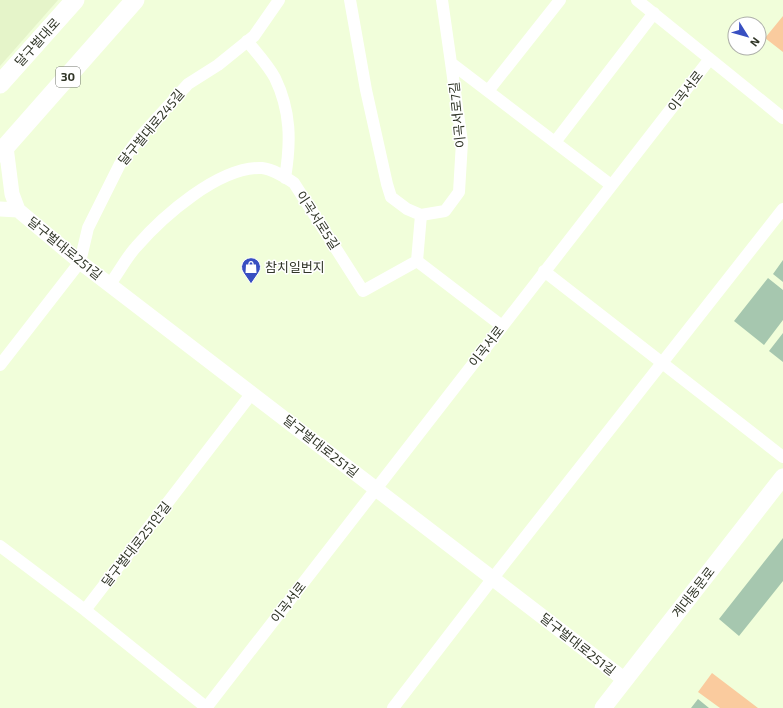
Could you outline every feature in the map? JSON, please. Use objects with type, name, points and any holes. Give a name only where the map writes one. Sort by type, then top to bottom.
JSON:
[{"type":"main road","name":"달구벌대로","points":[[0,84],[75,0]]},
{"type":"main road","name":"30","points":[[3,150],[135,0]]},
{"type":"main road","name":"계대동문로","points":[[603,708],[783,477]]},
{"type":"street","name":"달구벌대로245길","points":[[80,262],[88,228],[120,164],[139,138],[188,84],[218,65],[254,36],[279,0]]},
{"type":"street","points":[[350,0],[367,97],[391,197],[407,209],[421,215],[417,261],[502,326]]},
{"type":"street","name":"이곡서로7길","points":[[421,215],[445,211],[458,192],[462,142],[442,0]]},
{"type":"street","points":[[488,91],[560,0]]},
{"type":"street","points":[[637,0],[694,45],[709,60]]},
{"type":"street","points":[[554,142],[654,14]]},
{"type":"street","points":[[248,40],[275,77],[284,100],[290,132],[285,178]]},
{"type":"street","name":"이곡서로","points":[[207,708],[544,271],[709,60],[783,118]]},
{"type":"street","name":"이곡서로7길","points":[[451,63],[611,185]]},
{"type":"street","points":[[0,209],[18,210],[12,194],[3,150]]},
{"type":"street","name":"이곡서로5길","points":[[110,284],[134,248],[166,216],[191,196],[234,173],[262,168],[278,173],[294,183],[363,291],[417,261]]},
{"type":"street","points":[[394,708],[493,578],[783,209]]},
{"type":"street","name":"달구벌대로251길","points":[[18,210],[80,262],[625,680]]},
{"type":"street","points":[[0,365],[80,262]]},
{"type":"street","points":[[544,271],[783,457]]},
{"type":"street","name":"달구벌대로251안길","points":[[85,610],[252,393]]},
{"type":"street","points":[[0,546],[85,610],[207,708]]},
{"type":"shaded area","points":[[0,0],[58,0],[0,66]]},
{"type":"shaded area","points":[[783,16],[783,52],[767,40],[767,36]]},
{"type":"shaded area","points":[[712,673],[758,708],[720,708],[698,692]]},
{"type":"building","points":[[783,260],[783,282],[773,274]]},
{"type":"building","points":[[768,278],[783,290],[783,320],[764,345],[734,321]]},
{"type":"building","points":[[783,333],[783,362],[769,351]]},
{"type":"building","points":[[783,538],[783,581],[739,636],[719,619]]},
{"type":"building","points":[[698,699],[709,708],[691,708]]},
{"type":"place","name":"참치일번지","points":[[251,284]]}]
